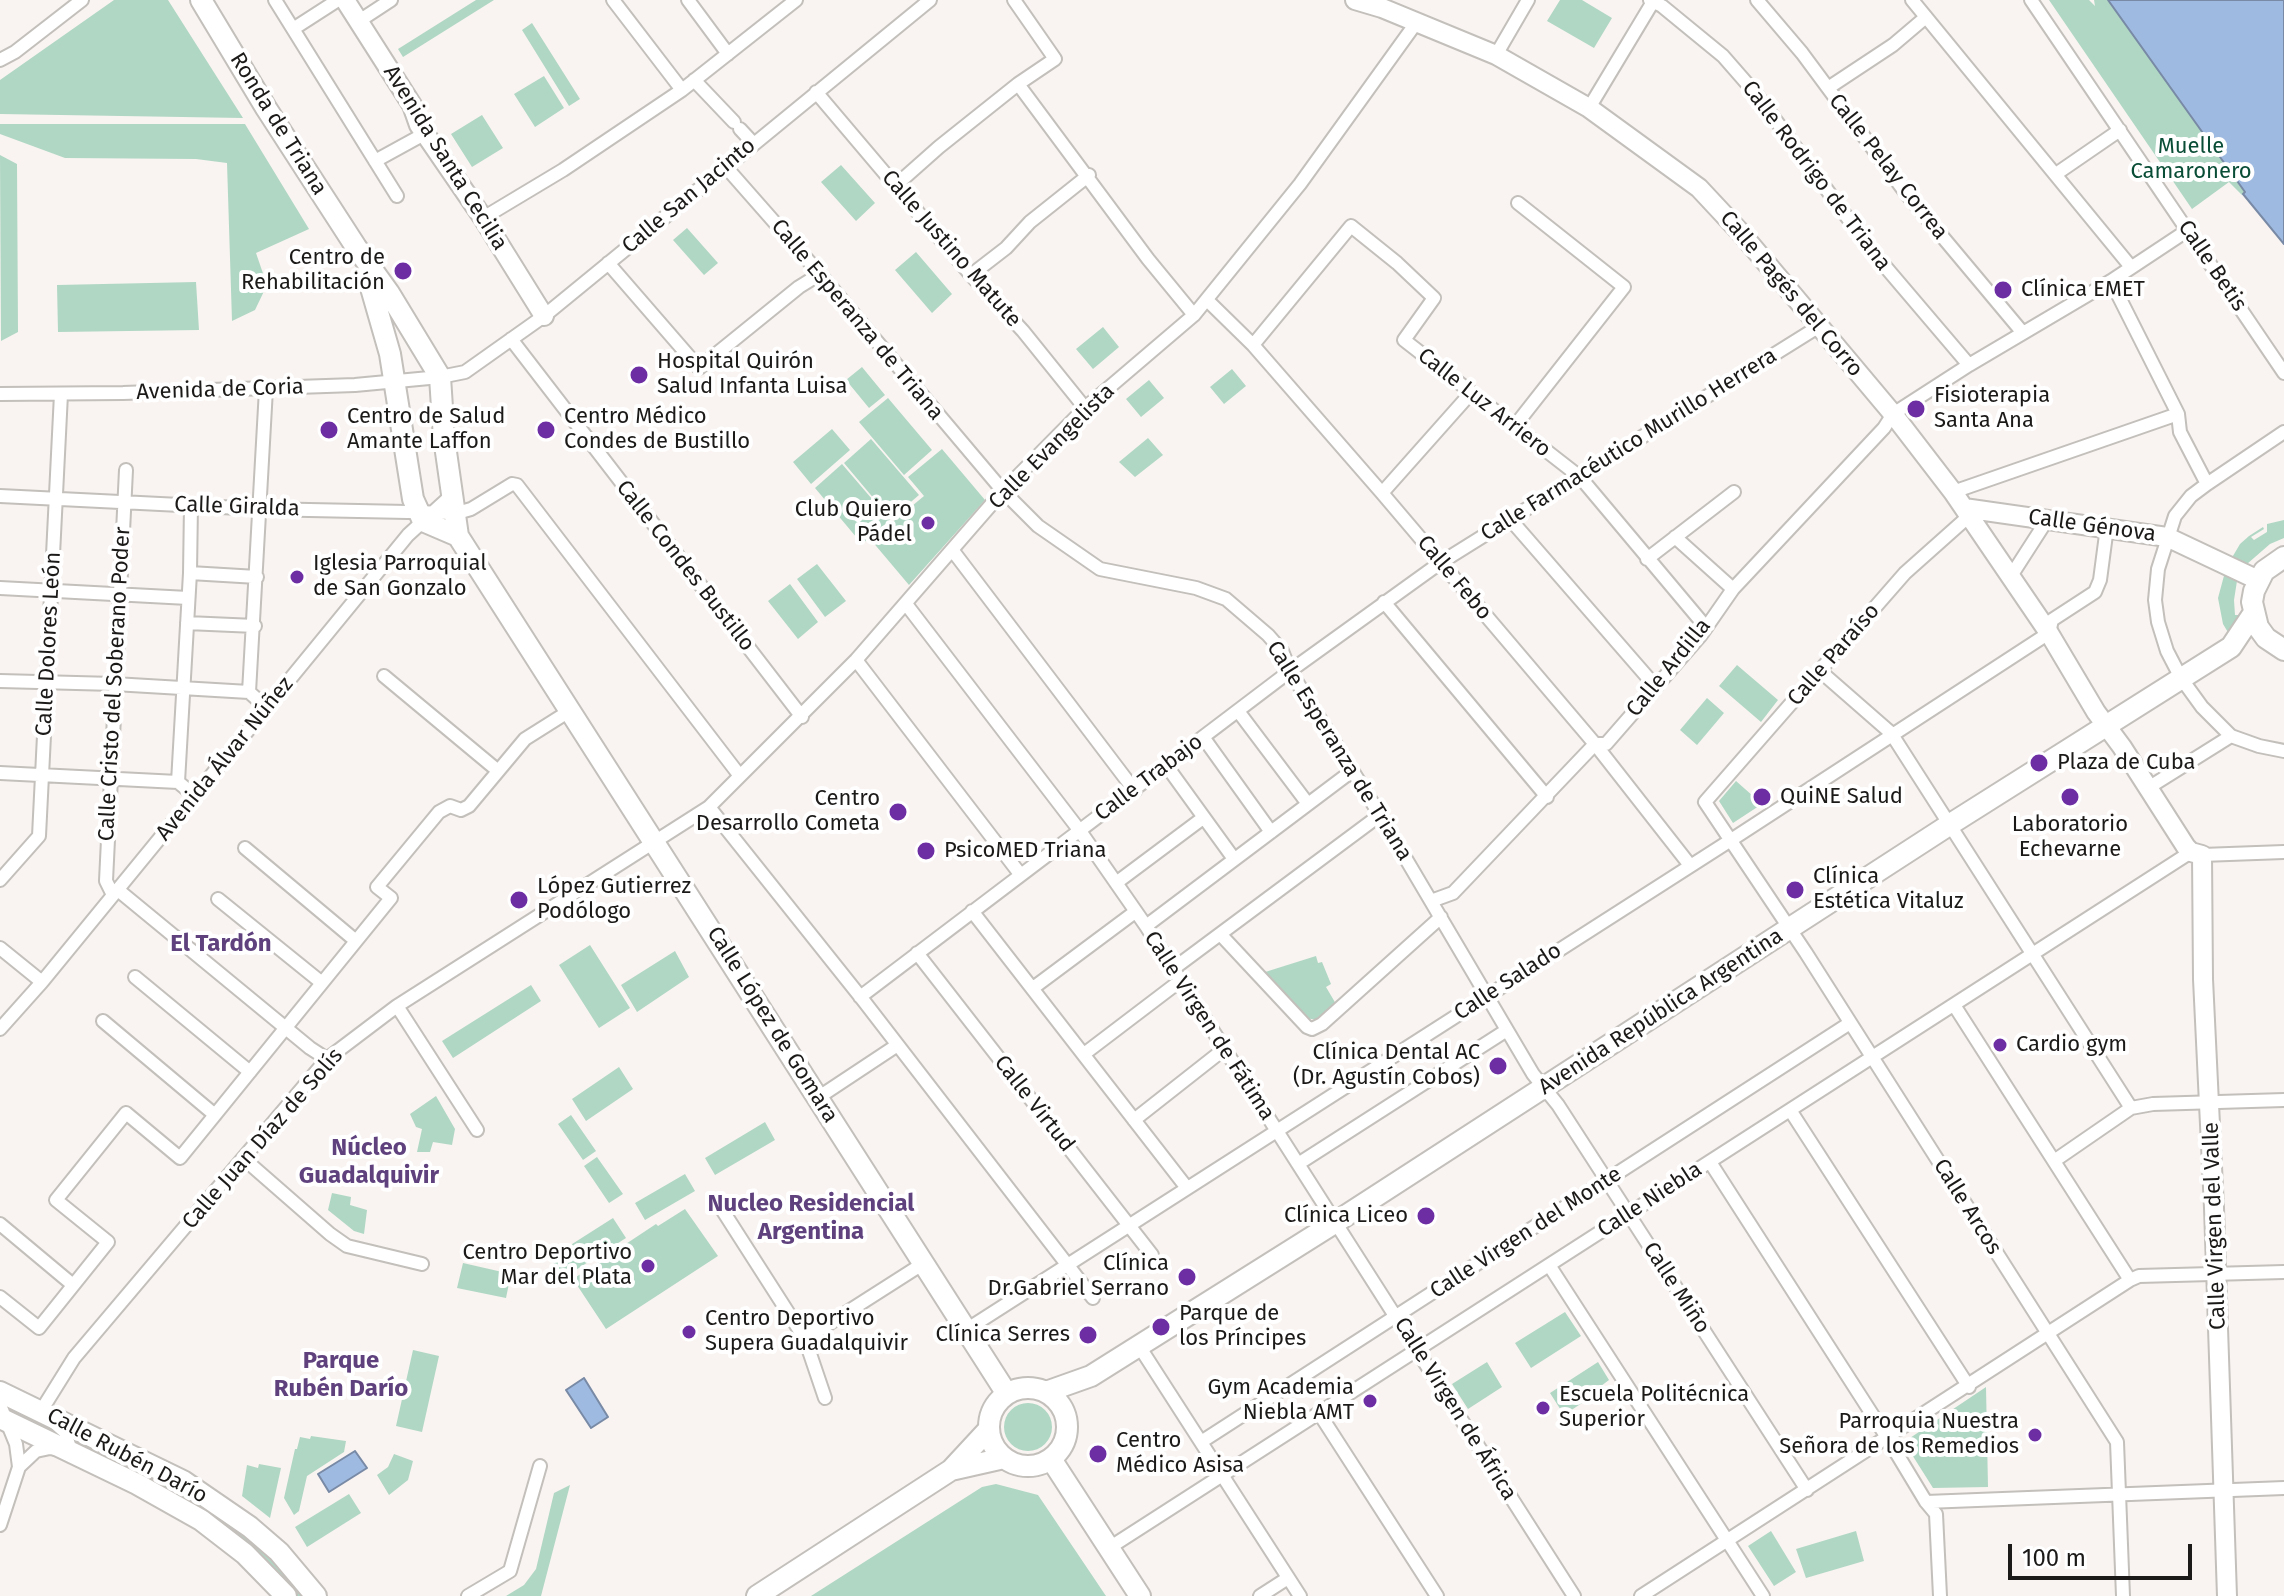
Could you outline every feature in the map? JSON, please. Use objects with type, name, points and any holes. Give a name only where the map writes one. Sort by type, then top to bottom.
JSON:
[{"type":"main road","name":"Ronda de Triana","points":[[201,0],[356,247],[389,293],[438,378]]},
{"type":"main road","name":"Avenida Santa Cecilia","points":[[345,0],[412,105],[419,125],[483,218],[544,316]]},
{"type":"main road","name":"Calle Pagés del Corro","points":[[1355,0],[1496,55],[1589,108],[1699,188],[1741,233],[1893,414],[1953,492],[2049,633],[2096,712],[2196,854]]},
{"type":"main road","name":"Ronda de Triana","points":[[356,247],[386,333],[411,490],[424,515]]},
{"type":"main road","points":[[438,378],[458,536]]},
{"type":"main road","name":"Calle Génova","points":[[1967,512],[2107,527],[2167,537],[2258,580]]},
{"type":"main road","points":[[424,515],[458,536]]},
{"type":"main road","name":"Calle López de Gomara","points":[[458,536],[1007,1394]]},
{"type":"main road","points":[[2280,648],[2258,627],[2253,614],[2254,591],[2258,580],[2272,564],[2284,557]]},
{"type":"main road","points":[[2231,647],[2253,614]]},
{"type":"main road","points":[[2231,647],[2280,648]]},
{"type":"main road","name":"Avenida República Argentina","points":[[1046,1392],[1091,1376],[1139,1346],[2231,647]]},
{"type":"main road","name":"Calle Virgen del Valle","points":[[2196,854],[2210,1102],[2227,1596]]},
{"type":"main road","name":"Avenida República Argentina","points":[[1067,1419],[1091,1376]]},
{"type":"main road","points":[[1033,1388],[1046,1392],[1063,1408],[1067,1419],[1067,1434],[1061,1448],[1051,1459],[1027,1466],[1015,1464],[1004,1458],[994,1445],[989,1429],[991,1415],[997,1403],[1007,1394],[1033,1388]]},
{"type":"main road","name":"Calle Rubén Darío","points":[[0,1392],[183,1481],[250,1527],[279,1552],[316,1596]]},
{"type":"main road","name":"Calle Rubén Darío","points":[[2,1415],[201,1520],[245,1554],[286,1596]]},
{"type":"main road","points":[[757,1596],[951,1470],[989,1429]]},
{"type":"main road","points":[[951,1470],[1004,1458]]},
{"type":"main road","points":[[1051,1459],[1140,1596]]},
{"type":"street","points":[[275,0],[397,196]]},
{"type":"street","points":[[293,29],[338,0]]},
{"type":"street","points":[[359,21],[391,0]]},
{"type":"street","points":[[613,0],[682,90]]},
{"type":"street","points":[[688,0],[728,54]]},
{"type":"street","points":[[483,218],[563,170],[616,131],[682,90],[796,0]]},
{"type":"street","points":[[895,186],[1018,84],[1055,59],[1014,0]]},
{"type":"street","points":[[1496,55],[1528,0]]},
{"type":"street","points":[[1589,108],[1652,0]]},
{"type":"street","name":"Calle Rodrigo de Triana","points":[[1652,0],[1723,56],[1757,95],[1872,251],[1969,365]]},
{"type":"street","name":"Calle Pelay Correa","points":[[1757,0],[1802,53],[1905,192],[2023,333]]},
{"type":"street","name":"Calle Betis","points":[[2031,0],[2284,373]]},
{"type":"street","name":"Calle San Jacinto","points":[[438,378],[465,372],[544,316],[926,1]]},
{"type":"street","points":[[1917,2],[1926,17],[2131,267]]},
{"type":"street","points":[[0,60],[15,52],[73,3]]},
{"type":"street","points":[[1828,88],[1893,45],[1926,17]]},
{"type":"street","name":"Calle Evangelista","points":[[656,843],[709,807],[802,717],[906,604],[1003,491],[1085,408],[1194,315],[1300,184],[1416,23]]},
{"type":"street","points":[[694,80],[753,143]]},
{"type":"street","points":[[1018,84],[1089,175],[1148,259],[1194,315]]},
{"type":"street","name":"Calle Justino Matute","points":[[816,92],[971,275],[1023,331],[1085,408]]},
{"type":"street","points":[[2056,174],[2120,130]]},
{"type":"street","points":[[375,161],[426,133]]},
{"type":"street","name":"Calle Esperanza de Triana","points":[[725,166],[1003,491],[1038,526],[1100,569],[1196,588],[1226,599],[1275,643],[1544,1088]]},
{"type":"street","points":[[971,275],[1089,175]]},
{"type":"street","points":[[1514,427],[1624,287],[1518,203]]},
{"type":"street","name":"Calle Luz Arriero","points":[[1253,345],[1351,226],[1434,298],[1404,340],[1580,477],[1705,626]]},
{"type":"street","name":"Calle Ardilla","points":[[1431,901],[1453,893],[1595,744],[1606,744],[1656,687],[1733,589],[1884,428],[1893,414],[2111,281],[2188,230]]},
{"type":"street","points":[[608,263],[697,367],[703,367],[799,287],[820,274]]},
{"type":"street","name":"Ronda de Triana","points":[[369,278],[416,356],[438,378]]},
{"type":"street","points":[[2111,281],[2178,414],[2180,432],[2207,484]]},
{"type":"street","name":"Calle Febo","points":[[1207,300],[1253,345],[1382,493],[1595,744],[1689,864]]},
{"type":"street","name":"Calle Farmacéutico Murillo Herrera","points":[[1440,563],[1818,327]]},
{"type":"street","name":"Calle Condes Bustillo","points":[[511,339],[802,717]]},
{"type":"street","name":"Avenida de Coria","points":[[0,394],[266,389],[438,378]]},
{"type":"street","points":[[249,692],[266,389]]},
{"type":"street","name":"Calle Dolores León","points":[[0,880],[39,836],[61,394]]},
{"type":"street","points":[[1382,493],[1470,394]]},
{"type":"street","points":[[1953,492],[2178,414]]},
{"type":"street","points":[[2284,432],[2191,496],[2175,516],[2158,569],[2155,600],[2161,637],[2181,678],[2202,707],[2231,736],[2284,751]]},
{"type":"street","name":"Calle Cristo del Soberano Poder","points":[[116,892],[106,881],[126,470]]},
{"type":"street","points":[[455,504],[471,509],[512,484],[522,489],[740,776]]},
{"type":"street","points":[[1647,559],[1734,492]]},
{"type":"street","name":"Calle Giralda","points":[[0,496],[424,515],[455,504]]},
{"type":"street","name":"Avenida Álvar Núñez","points":[[0,1029],[42,982],[424,515],[455,504]]},
{"type":"street","points":[[178,782],[191,505]]},
{"type":"street","name":"Calle Paraíso","points":[[1705,802],[1905,573],[1967,512]]},
{"type":"street","points":[[1510,519],[1656,687]]},
{"type":"street","points":[[2011,576],[2047,520]]},
{"type":"street","name":"Calle Salado","points":[[966,1330],[2049,633],[2052,620],[2095,592],[2100,580],[2107,527]]},
{"type":"street","points":[[1675,537],[1733,589]]},
{"type":"street","points":[[953,551],[1135,791]]},
{"type":"street","name":"Calle Trabajo","points":[[860,997],[1290,671],[1440,563]]},
{"type":"street","points":[[190,573],[257,577]]},
{"type":"street","points":[[0,588],[188,598]]},
{"type":"street","points":[[1384,602],[1547,797]]},
{"type":"street","name":"Calle Virgen de Fátima","points":[[906,604],[1080,831],[1146,926],[1336,1222]]},
{"type":"street","points":[[187,623],[255,626]]},
{"type":"street","points":[[856,660],[1020,874]]},
{"type":"street","points":[[1820,671],[1891,733],[2131,1108]]},
{"type":"street","points":[[384,676],[497,770]]},
{"type":"street","points":[[0,681],[249,692],[267,708]]},
{"type":"street","points":[[0,1297],[39,1328],[108,1242],[56,1200],[126,1113],[180,1158],[391,898],[377,887],[439,812],[469,806],[525,739],[571,710]]},
{"type":"street","points":[[1238,711],[1308,804]]},
{"type":"street","points":[[2148,788],[2231,736]]},
{"type":"street","points":[[1203,737],[1271,832]]},
{"type":"street","points":[[1166,765],[1234,859]]},
{"type":"street","points":[[1146,926],[1352,771]]},
{"type":"street","points":[[0,773],[178,782],[195,796]]},
{"type":"street","name":"Calle Arcos","points":[[1705,802],[1790,929],[2117,1442],[2123,1596]]},
{"type":"street","points":[[709,807],[1093,1298]]},
{"type":"street","points":[[1084,1054],[1221,935],[1380,815]]},
{"type":"street","points":[[1116,883],[1203,818]]},
{"type":"street","name":"Calle Juan Díaz de Solís","points":[[41,1411],[74,1358],[327,1059],[397,1006],[656,843]]},
{"type":"street","points":[[245,848],[356,941]]},
{"type":"street","points":[[2196,854],[2284,852]]},
{"type":"street","name":"Calle Niebla","points":[[1109,1548],[2032,954],[2196,854]]},
{"type":"street","points":[[116,892],[327,1059]]},
{"type":"street","points":[[218,899],[322,983]]},
{"type":"street","points":[[972,911],[1187,1188]]},
{"type":"street","points":[[1033,988],[1135,912]]},
{"type":"street","points":[[1221,935],[1312,1029],[1322,1024],[1441,917]]},
{"type":"street","points":[[0,948],[42,982]]},
{"type":"street","name":"Calle Virtud","points":[[917,953],[1152,1255]]},
{"type":"street","points":[[135,977],[250,1072]]},
{"type":"street","points":[[1954,1005],[2130,1280]]},
{"type":"street","points":[[397,1006],[477,1130]]},
{"type":"street","points":[[103,1021],[215,1115]]},
{"type":"street","name":"Calle Virgen del Monte","points":[[1201,1442],[1850,1023]]},
{"type":"street","points":[[1298,1164],[1507,1030]]},
{"type":"street","points":[[819,1097],[896,1046]]},
{"type":"street","points":[[1134,1120],[1223,1050]]},
{"type":"street","name":"Calle Miño","points":[[1544,1088],[1558,1105],[1807,1490]]},
{"type":"street","points":[[2054,1161],[2131,1108],[2153,1104],[2284,1100]]},
{"type":"street","points":[[1790,1110],[1969,1387]]},
{"type":"street","points":[[243,1158],[347,1246],[422,1264]]},
{"type":"street","points":[[1710,1162],[1936,1514],[1940,1596]]},
{"type":"street","points":[[723,1211],[805,1339],[825,1398]]},
{"type":"street","name":"Calle Virgen de África","points":[[1336,1222],[1574,1596]]},
{"type":"street","points":[[0,1224],[73,1285]]},
{"type":"street","points":[[805,1339],[924,1263]]},
{"type":"street","points":[[1549,1265],[1763,1596]]},
{"type":"street","points":[[1641,1596],[1969,1387],[2130,1280],[2139,1276],[2284,1272]]},
{"type":"street","points":[[1139,1346],[1300,1596]]},
{"type":"street","points":[[19,1467],[36,1451],[50,1448],[71,1451],[65,1432],[41,1411]]},
{"type":"street","points":[[1319,1413],[1437,1596]]},
{"type":"street","points":[[0,1525],[19,1467],[16,1444],[2,1415]]},
{"type":"street","points":[[468,1596],[510,1571],[540,1466]]},
{"type":"street","points":[[1926,1502],[2284,1488]]},
{"type":"street","points":[[1260,1596],[1288,1578]]},
{"type":"green space","points":[[114,0],[168,0],[243,118],[0,114],[0,80]]},
{"type":"green space","points":[[476,0],[494,0],[403,57],[398,49]]},
{"type":"green space","points":[[1560,0],[1582,0],[1612,18],[1594,48],[1547,21]]},
{"type":"green space","name":"Muelle Camaronero","points":[[2049,0],[2089,0],[2095,6],[2094,0],[2108,0],[2245,192],[2242,195],[2229,182],[2192,209]]},
{"type":"green space","points":[[532,23],[580,99],[569,106],[522,30]]},
{"type":"green space","points":[[544,76],[564,108],[535,127],[514,94]]},
{"type":"green space","points":[[482,115],[503,148],[472,167],[451,134]]},
{"type":"green space","points":[[0,124],[245,124],[309,229],[256,253],[267,285],[255,310],[232,321],[227,163],[196,159],[65,158],[0,134]]},
{"type":"green space","points":[[0,155],[17,164],[18,332],[1,341]]},
{"type":"green space","points":[[841,165],[875,203],[856,221],[821,182]]},
{"type":"green space","points":[[687,228],[718,263],[704,275],[673,240]]},
{"type":"green space","points":[[916,252],[952,294],[932,313],[895,270]]},
{"type":"green space","points":[[196,282],[199,330],[58,332],[57,285]]},
{"type":"green space","points":[[1103,327],[1119,347],[1093,369],[1076,349]]},
{"type":"green space","points":[[862,367],[885,395],[869,408],[846,380]]},
{"type":"green space","points":[[1232,369],[1246,386],[1224,404],[1210,387]]},
{"type":"green space","points":[[1149,380],[1164,398],[1141,417],[1126,399]]},
{"type":"green space","points":[[888,398],[932,450],[904,475],[859,422]]},
{"type":"green space","points":[[832,429],[850,450],[811,484],[793,462]]},
{"type":"green space","points":[[1148,438],[1163,455],[1135,477],[1119,462]]},
{"type":"green space","points":[[871,439],[919,495],[891,519],[844,463]]},
{"type":"green space","name":"Club Quiero Pádel","points":[[942,449],[985,500],[909,585],[871,540],[924,496],[908,477]]},
{"type":"green space","points":[[842,464],[890,520],[862,544],[815,488]]},
{"type":"green space","points":[[2284,520],[2284,538],[2270,544],[2247,564],[2230,561],[2249,536],[2263,527],[2251,537],[2254,540],[2267,532],[2267,524]]},
{"type":"green space","points":[[817,564],[846,601],[825,617],[797,579]]},
{"type":"green space","points":[[2225,572],[2235,576],[2237,581],[2235,615],[2241,615],[2229,634],[2223,624],[2218,598]]},
{"type":"green space","points":[[790,584],[818,622],[798,639],[768,601]]},
{"type":"green space","points":[[1737,665],[1778,700],[1761,722],[1719,686]]},
{"type":"green space","points":[[1707,698],[1724,713],[1697,745],[1680,730]]},
{"type":"green space","points":[[1736,781],[1762,804],[1733,823],[1719,801]]},
{"type":"green space","points":[[590,945],[630,1008],[599,1028],[559,965]]},
{"type":"green space","points":[[675,951],[689,977],[637,1012],[621,985]]},
{"type":"green space","points":[[1316,956],[1318,963],[1322,962],[1331,984],[1326,987],[1336,1004],[1319,1019],[1311,1019],[1303,1017],[1262,973]]},
{"type":"green space","points":[[531,985],[541,1001],[453,1058],[442,1041]]},
{"type":"green space","points":[[619,1067],[633,1089],[586,1121],[572,1099]]},
{"type":"green space","points":[[436,1096],[455,1129],[452,1145],[433,1142],[430,1152],[417,1152],[422,1129],[416,1127],[410,1114]]},
{"type":"green space","points":[[571,1115],[596,1151],[583,1160],[558,1124]]},
{"type":"green space","points":[[765,1122],[775,1140],[715,1175],[705,1158]]},
{"type":"green space","points":[[597,1157],[623,1194],[609,1203],[584,1166]]},
{"type":"green space","points":[[685,1174],[695,1191],[645,1220],[635,1203]]},
{"type":"green space","points":[[332,1193],[351,1197],[350,1205],[367,1210],[364,1234],[354,1231],[328,1210]]},
{"type":"green space","name":"Centro Deportivo Mar del Plata","points":[[685,1209],[718,1256],[606,1329],[573,1279],[656,1224],[658,1226]]},
{"type":"green space","points":[[613,1218],[626,1238],[563,1278],[550,1258],[559,1253],[562,1257],[571,1250],[569,1246]]},
{"type":"green space","points":[[463,1263],[511,1274],[506,1298],[457,1288]]},
{"type":"green space","points":[[1565,1312],[1581,1336],[1531,1368],[1515,1343]]},
{"type":"green space","points":[[413,1350],[439,1356],[422,1432],[396,1426]]},
{"type":"green space","points":[[1487,1362],[1502,1387],[1468,1409],[1452,1384]]},
{"type":"green space","points":[[1598,1362],[1609,1380],[1601,1386],[1603,1389],[1564,1415],[1550,1393]]},
{"type":"green space","points":[[1986,1387],[1988,1487],[1933,1488],[1904,1442]]},
{"type":"green space","points":[[1028,1403],[1045,1410],[1052,1427],[1045,1444],[1028,1451],[1011,1444],[1004,1427],[1011,1410]]},
{"type":"green space","points":[[311,1436],[346,1441],[344,1452],[307,1476],[299,1511],[294,1515],[284,1498],[300,1437],[310,1439]]},
{"type":"green space","points":[[85,1442],[173,1485],[266,1551],[307,1596],[297,1596],[280,1576],[209,1515],[159,1485],[98,1456],[82,1446]]},
{"type":"green space","points":[[394,1454],[413,1461],[408,1480],[389,1495],[377,1475],[388,1467]]},
{"type":"green space","points":[[259,1464],[281,1468],[270,1518],[242,1496],[247,1465],[258,1468]]},
{"type":"green space","points":[[996,1484],[1038,1495],[1106,1596],[811,1596],[982,1487]]},
{"type":"green space","points":[[570,1485],[541,1596],[506,1596],[524,1585],[536,1569],[554,1493]]},
{"type":"green space","points":[[349,1494],[361,1513],[307,1547],[295,1527]]},
{"type":"green space","points":[[1771,1531],[1796,1572],[1774,1586],[1748,1546]]},
{"type":"green space","points":[[1856,1531],[1864,1561],[1806,1578],[1796,1549]]},
{"type":"water","points":[[2108,0],[2284,0],[2284,244],[2243,194],[2245,192]]},
{"type":"water","points":[[584,1378],[608,1417],[591,1428],[566,1390]]},
{"type":"water","points":[[355,1451],[367,1468],[329,1492],[318,1474]]},
{"type":"place","name":"Centro de Rehabilitación","points":[[403,271]]},
{"type":"place","name":"Clínica EMET","points":[[2003,290]]},
{"type":"place","name":"Hospital Quirón Salud Infanta Luisa","points":[[639,375]]},
{"type":"place","name":"Fisioterapia Santa Ana","points":[[1916,409]]},
{"type":"place","name":"Centro de Salud Amante Laffon","points":[[329,430]]},
{"type":"place","name":"Centro Médico Condes de Bustillo","points":[[546,430]]},
{"type":"place","name":"Club Quiero Pádel","points":[[928,523]]},
{"type":"place","name":"Iglesia Parroquial de San Gonzalo","points":[[297,577]]},
{"type":"place","name":"Plaza de Cuba","points":[[2039,763]]},
{"type":"place","name":"QuiNE Salud","points":[[1762,797]]},
{"type":"place","name":"Laboratorio Echevarne","points":[[2070,797]]},
{"type":"place","name":"Centro Desarrollo Cometa","points":[[898,812]]},
{"type":"place","name":"PsicoMED Triana","points":[[926,851]]},
{"type":"place","name":"Clínica Estética Vitaluz","points":[[1795,890]]},
{"type":"place","name":"López Gutierrez Podólogo","points":[[519,900]]},
{"type":"place","name":"Cardio gym","points":[[2000,1045]]},
{"type":"place","name":"Clínica Dental AC (Dr. Agustín Cobos)","points":[[1498,1066]]},
{"type":"place","name":"Clínica Liceo","points":[[1426,1216]]},
{"type":"place","name":"Centro Deportivo Mar del Plata","points":[[648,1266]]},
{"type":"place","name":"Clínica Dr.Gabriel Serrano","points":[[1187,1277]]},
{"type":"place","name":"Parque de los Príncipes","points":[[1161,1327]]},
{"type":"place","name":"Centro Deportivo Supera Guadalquivir","points":[[689,1332]]},
{"type":"place","name":"Clínica Serres","points":[[1088,1335]]},
{"type":"place","name":"Gym Academia Niebla AMT","points":[[1370,1401]]},
{"type":"place","name":"Escuela Politécnica Superior","points":[[1543,1408]]},
{"type":"place","name":"Parroquia Nuestra Señora de los Remedios","points":[[2035,1435]]},
{"type":"place","name":"Centro Médico Asisa","points":[[1098,1454]]},
{"type":"district","name":"El Tardón","points":[[221,944]]},
{"type":"district","name":"Núcleo Guadalquivir","points":[[369,1162]]},
{"type":"district","name":"Nucleo Residencial Argentina","points":[[811,1218]]},
{"type":"district","name":"Parque Rubén Darío","points":[[341,1375]]}]
